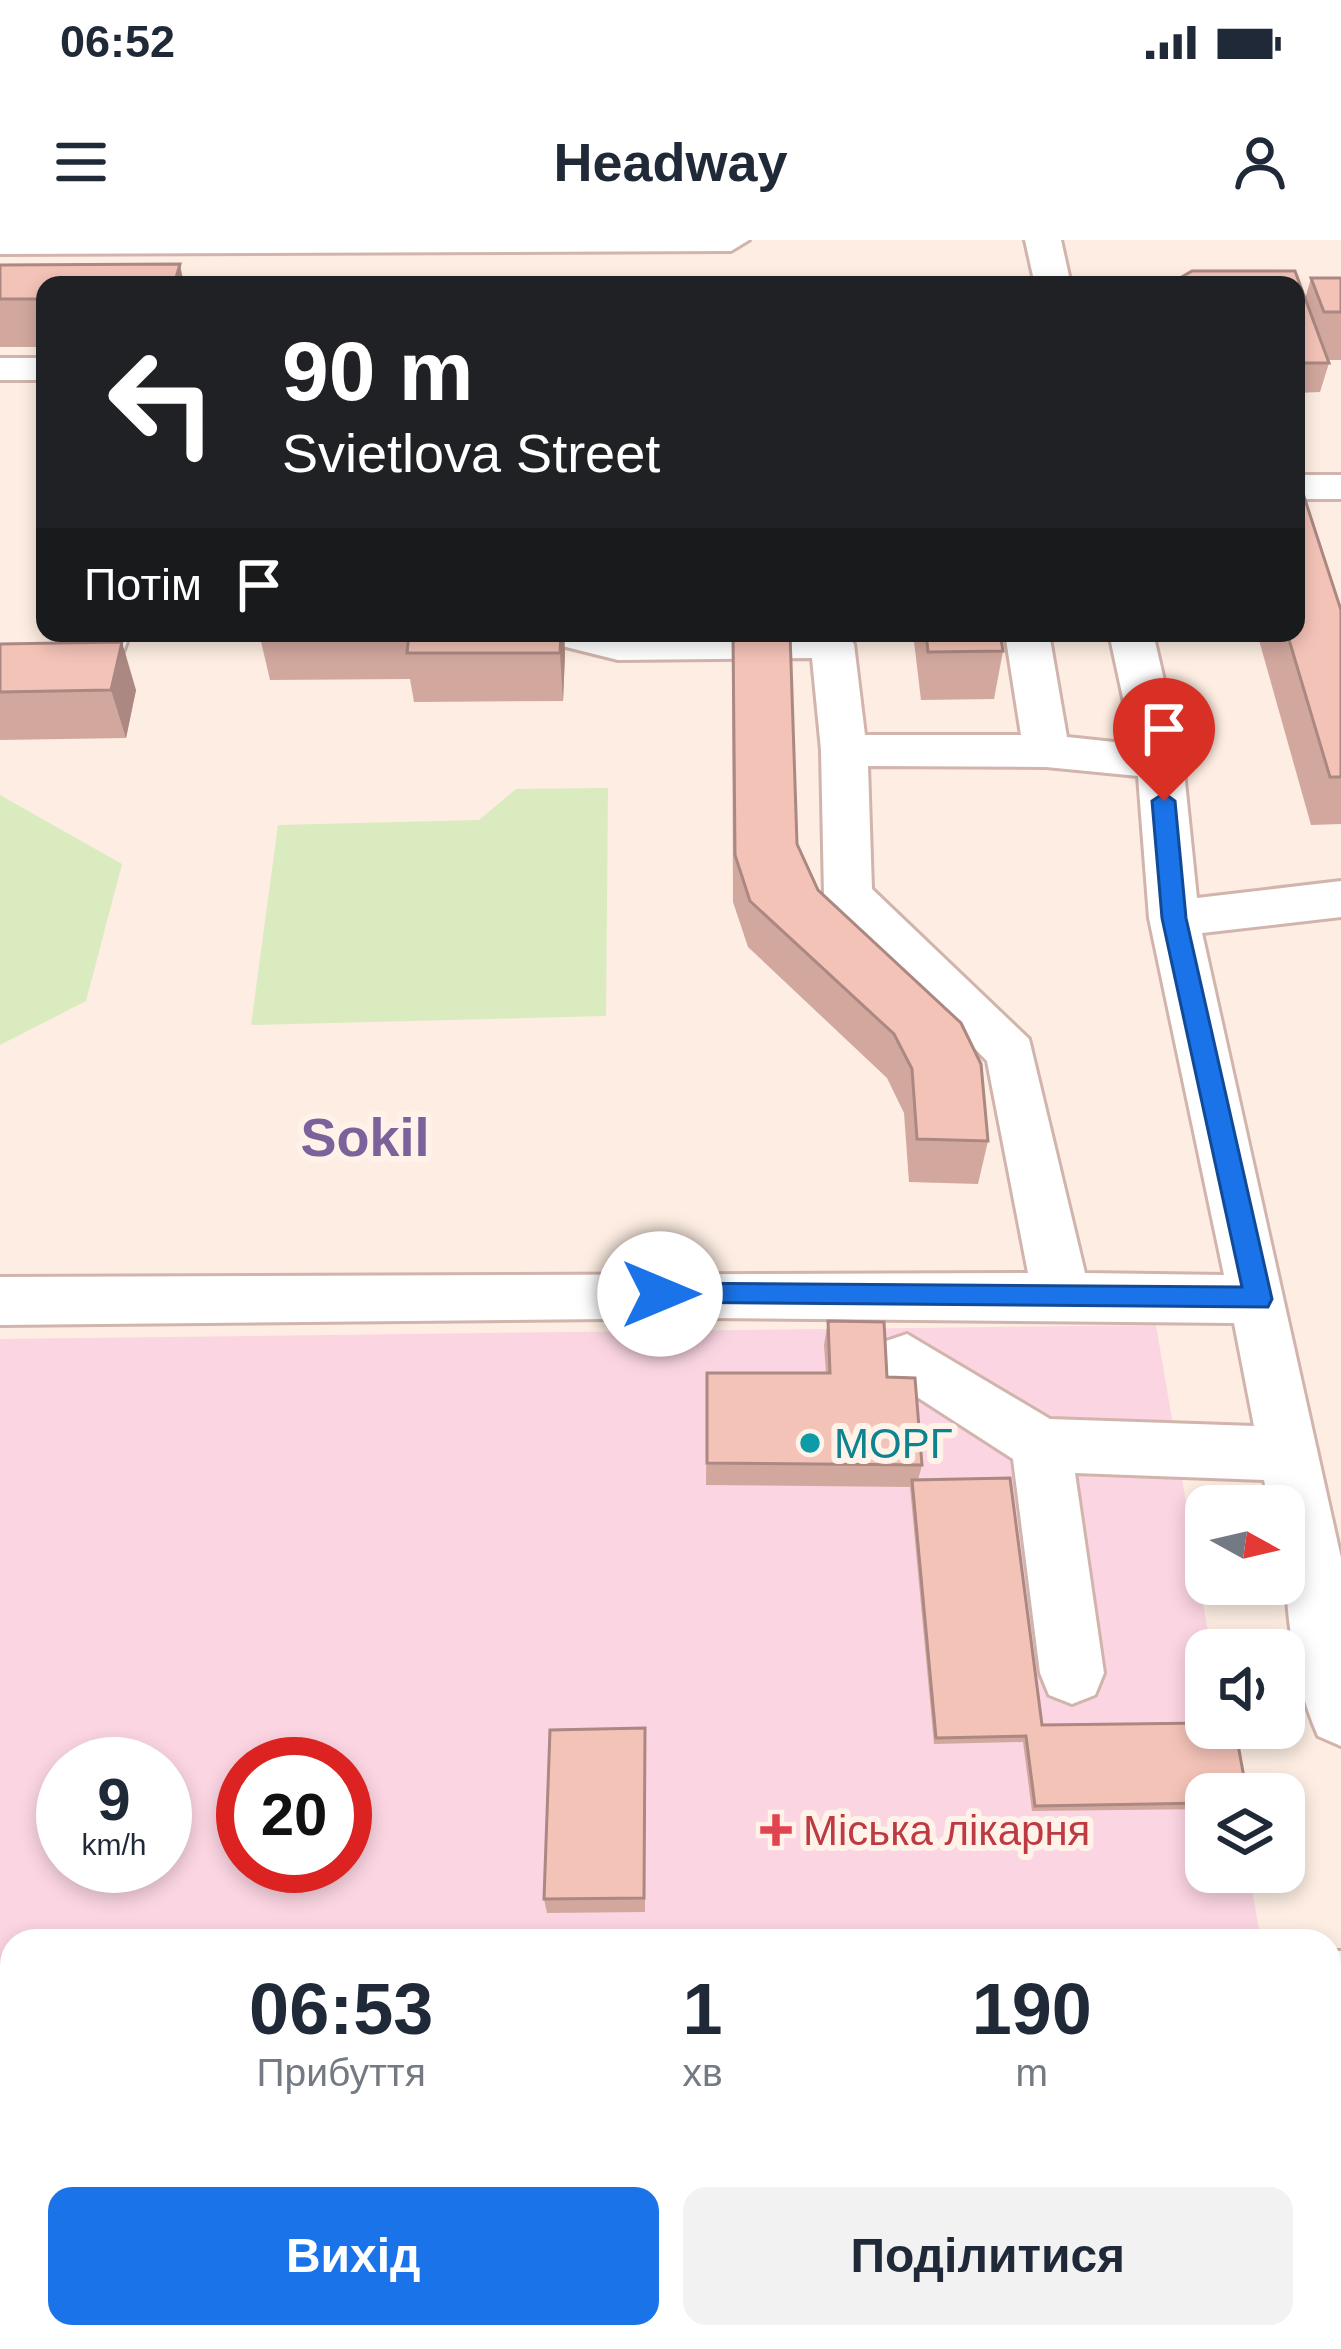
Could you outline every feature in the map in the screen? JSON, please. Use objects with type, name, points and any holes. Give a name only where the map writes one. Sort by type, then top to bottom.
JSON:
[{"type":"street","points":[[0,243],[731,240]]},
{"type":"street","points":[[1043,240],[1051,276]]},
{"type":"street","points":[[239,276],[247,242]]},
{"type":"street","points":[[0,369],[36,369]]},
{"type":"street","points":[[1305,487],[1341,488]]},
{"type":"street","points":[[0,665],[99,665],[105,642]]},
{"type":"street","points":[[602,642],[618,646],[832,644],[844,750],[848,895],[1010,1052],[1061,1295]]},
{"type":"street","points":[[1028,642],[1046,751]]},
{"type":"street","points":[[1133,642],[1160,762],[1174,918],[1258,1299],[1307,1473],[1341,1714]]},
{"type":"street","points":[[844,750],[1046,751],[1160,762]]},
{"type":"street","points":[[1174,918],[1341,899]]},
{"type":"street","points":[[0,1300],[1061,1295],[1258,1299]]},
{"type":"street","points":[[907,1359],[1041,1445],[1307,1473]]},
{"type":"street","points":[[1041,1445],[1072,1673]]},
{"type":"shaded area","name":"Міська лікарня","points":[[1156,1325],[1185,1496],[1185,1605],[1203,1605],[1207,1629],[1185,1629],[1185,1749],[1206,1749],[1206,1773],[1185,1773],[1185,1893],[1253,1893],[1259,1929],[0,1929],[0,1339]]},
{"type":"green space","points":[[608,788],[606,1016],[251,1025],[278,825],[479,820],[516,789]]},
{"type":"green space","points":[[0,795],[122,864],[86,1001],[0,1045]]},
{"type":"building","points":[[180,264],[177,276],[36,276],[36,299],[0,299],[0,265]]},
{"type":"building","points":[[1192,271],[1295,271],[1297,276],[1183,276]]},
{"type":"building","points":[[1311,278],[1341,278],[1341,312],[1324,312]]},
{"type":"building","points":[[1305,298],[1329,363],[1305,363]]},
{"type":"building","points":[[1305,500],[1341,610],[1341,777],[1330,777],[1290,642],[1305,642]]},
{"type":"building","points":[[122,642],[111,690],[0,692],[0,644]]},
{"type":"building","points":[[408,642],[561,642],[560,653],[407,653]]},
{"type":"building","points":[[733,642],[790,642],[797,844],[818,890],[961,1023],[981,1064],[988,1141],[917,1139],[912,1069],[894,1034],[750,901],[735,855]]},
{"type":"building","points":[[927,642],[1002,642],[1003,651],[928,652]]},
{"type":"building","name":"МОРГ","points":[[828,1321],[884,1322],[887,1377],[915,1378],[922,1465],[707,1463],[707,1373],[830,1373]]},
{"type":"building","points":[[1010,1478],[1042,1725],[1185,1723],[1185,1749],[1239,1749],[1243,1773],[1185,1773],[1185,1803],[1035,1806],[1026,1736],[936,1738],[912,1480]]},
{"type":"building","points":[[645,1728],[644,1898],[544,1899],[550,1730]]},
{"type":"place","name":"МОРГ","points":[[810,1443]]},
{"type":"place","name":"Міська лікарня","points":[[776,1830]]},
{"type":"district","name":"Sokil","points":[[365,1137]]},
{"type":"route","points":[[660,1294],[1258,1299],[1174,918],[1164,801]]}]
